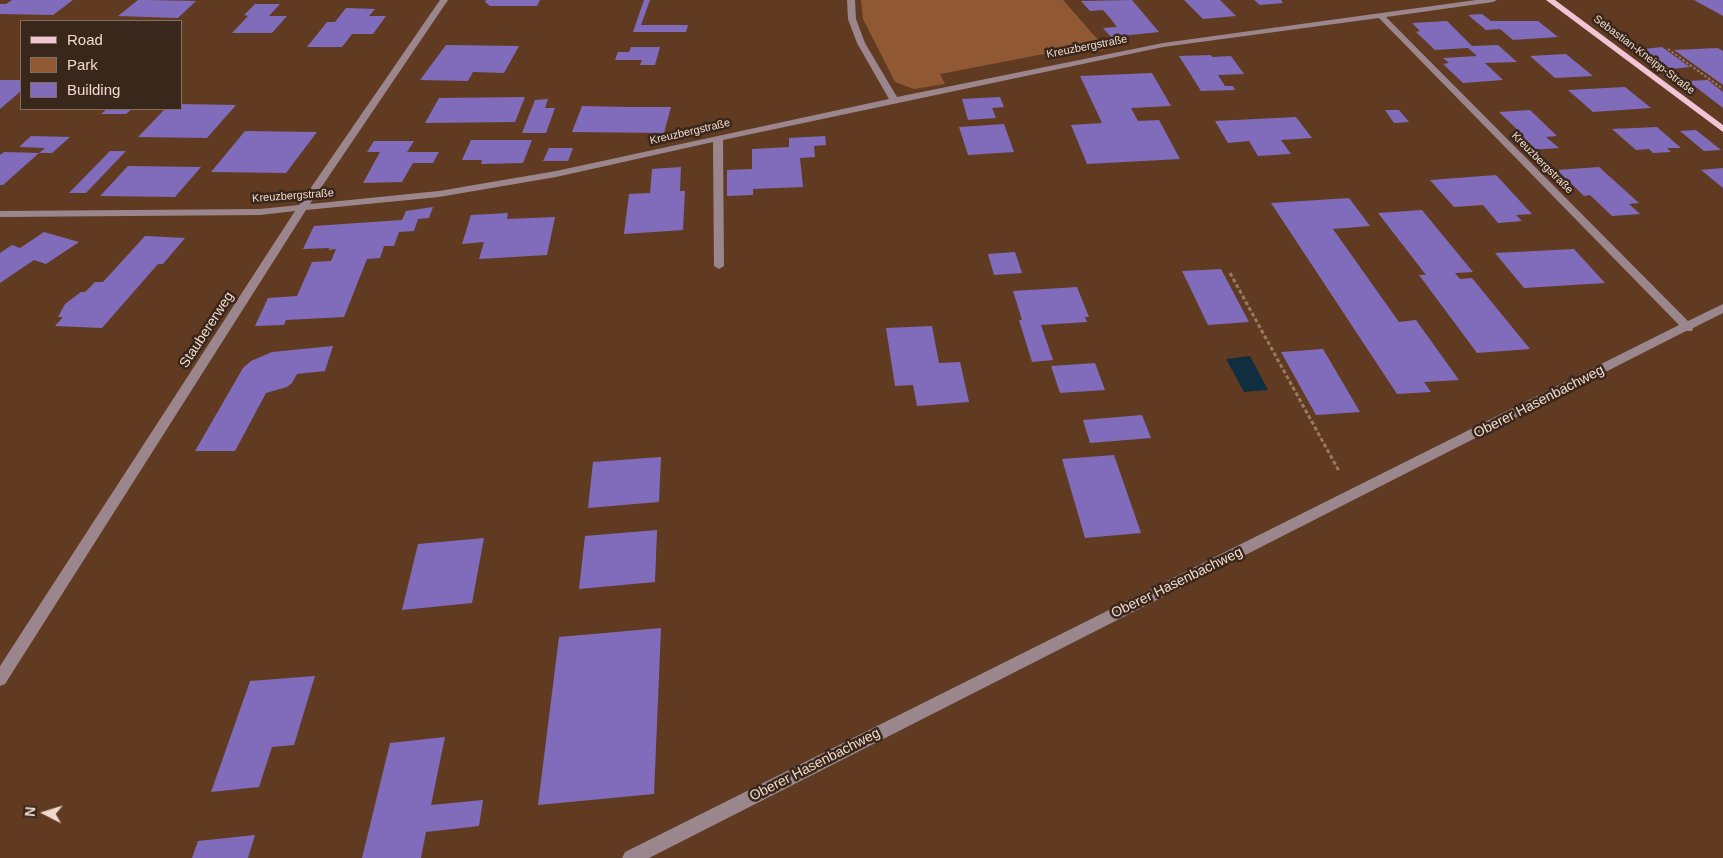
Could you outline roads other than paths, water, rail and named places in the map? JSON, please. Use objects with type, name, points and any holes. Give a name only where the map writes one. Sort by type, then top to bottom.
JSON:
[{"type":"main road","name":"Sebastian-Kneipp-Straße","points":[[1550,0],[1723,129]]},
{"type":"street","name":"Staubererweg","points":[[0,679],[301,210],[444,0]]},
{"type":"street","points":[[851,0],[852,19],[861,43],[894,100]]},
{"type":"street","name":"Kreuzbergstraße","points":[[0,214],[260,212],[301,210],[439,194],[556,174],[894,100],[1163,45],[1493,0]]},
{"type":"street","name":"Kreuzbergstraße","points":[[1380,15],[1688,328]]},
{"type":"street","points":[[718,139],[719,266]]},
{"type":"street","name":"Oberer Hasenbachweg","points":[[631,858],[995,673],[1688,328],[1723,308]]},
{"type":"water","points":[[1250,356],[1268,390],[1244,392],[1226,359]]}]
